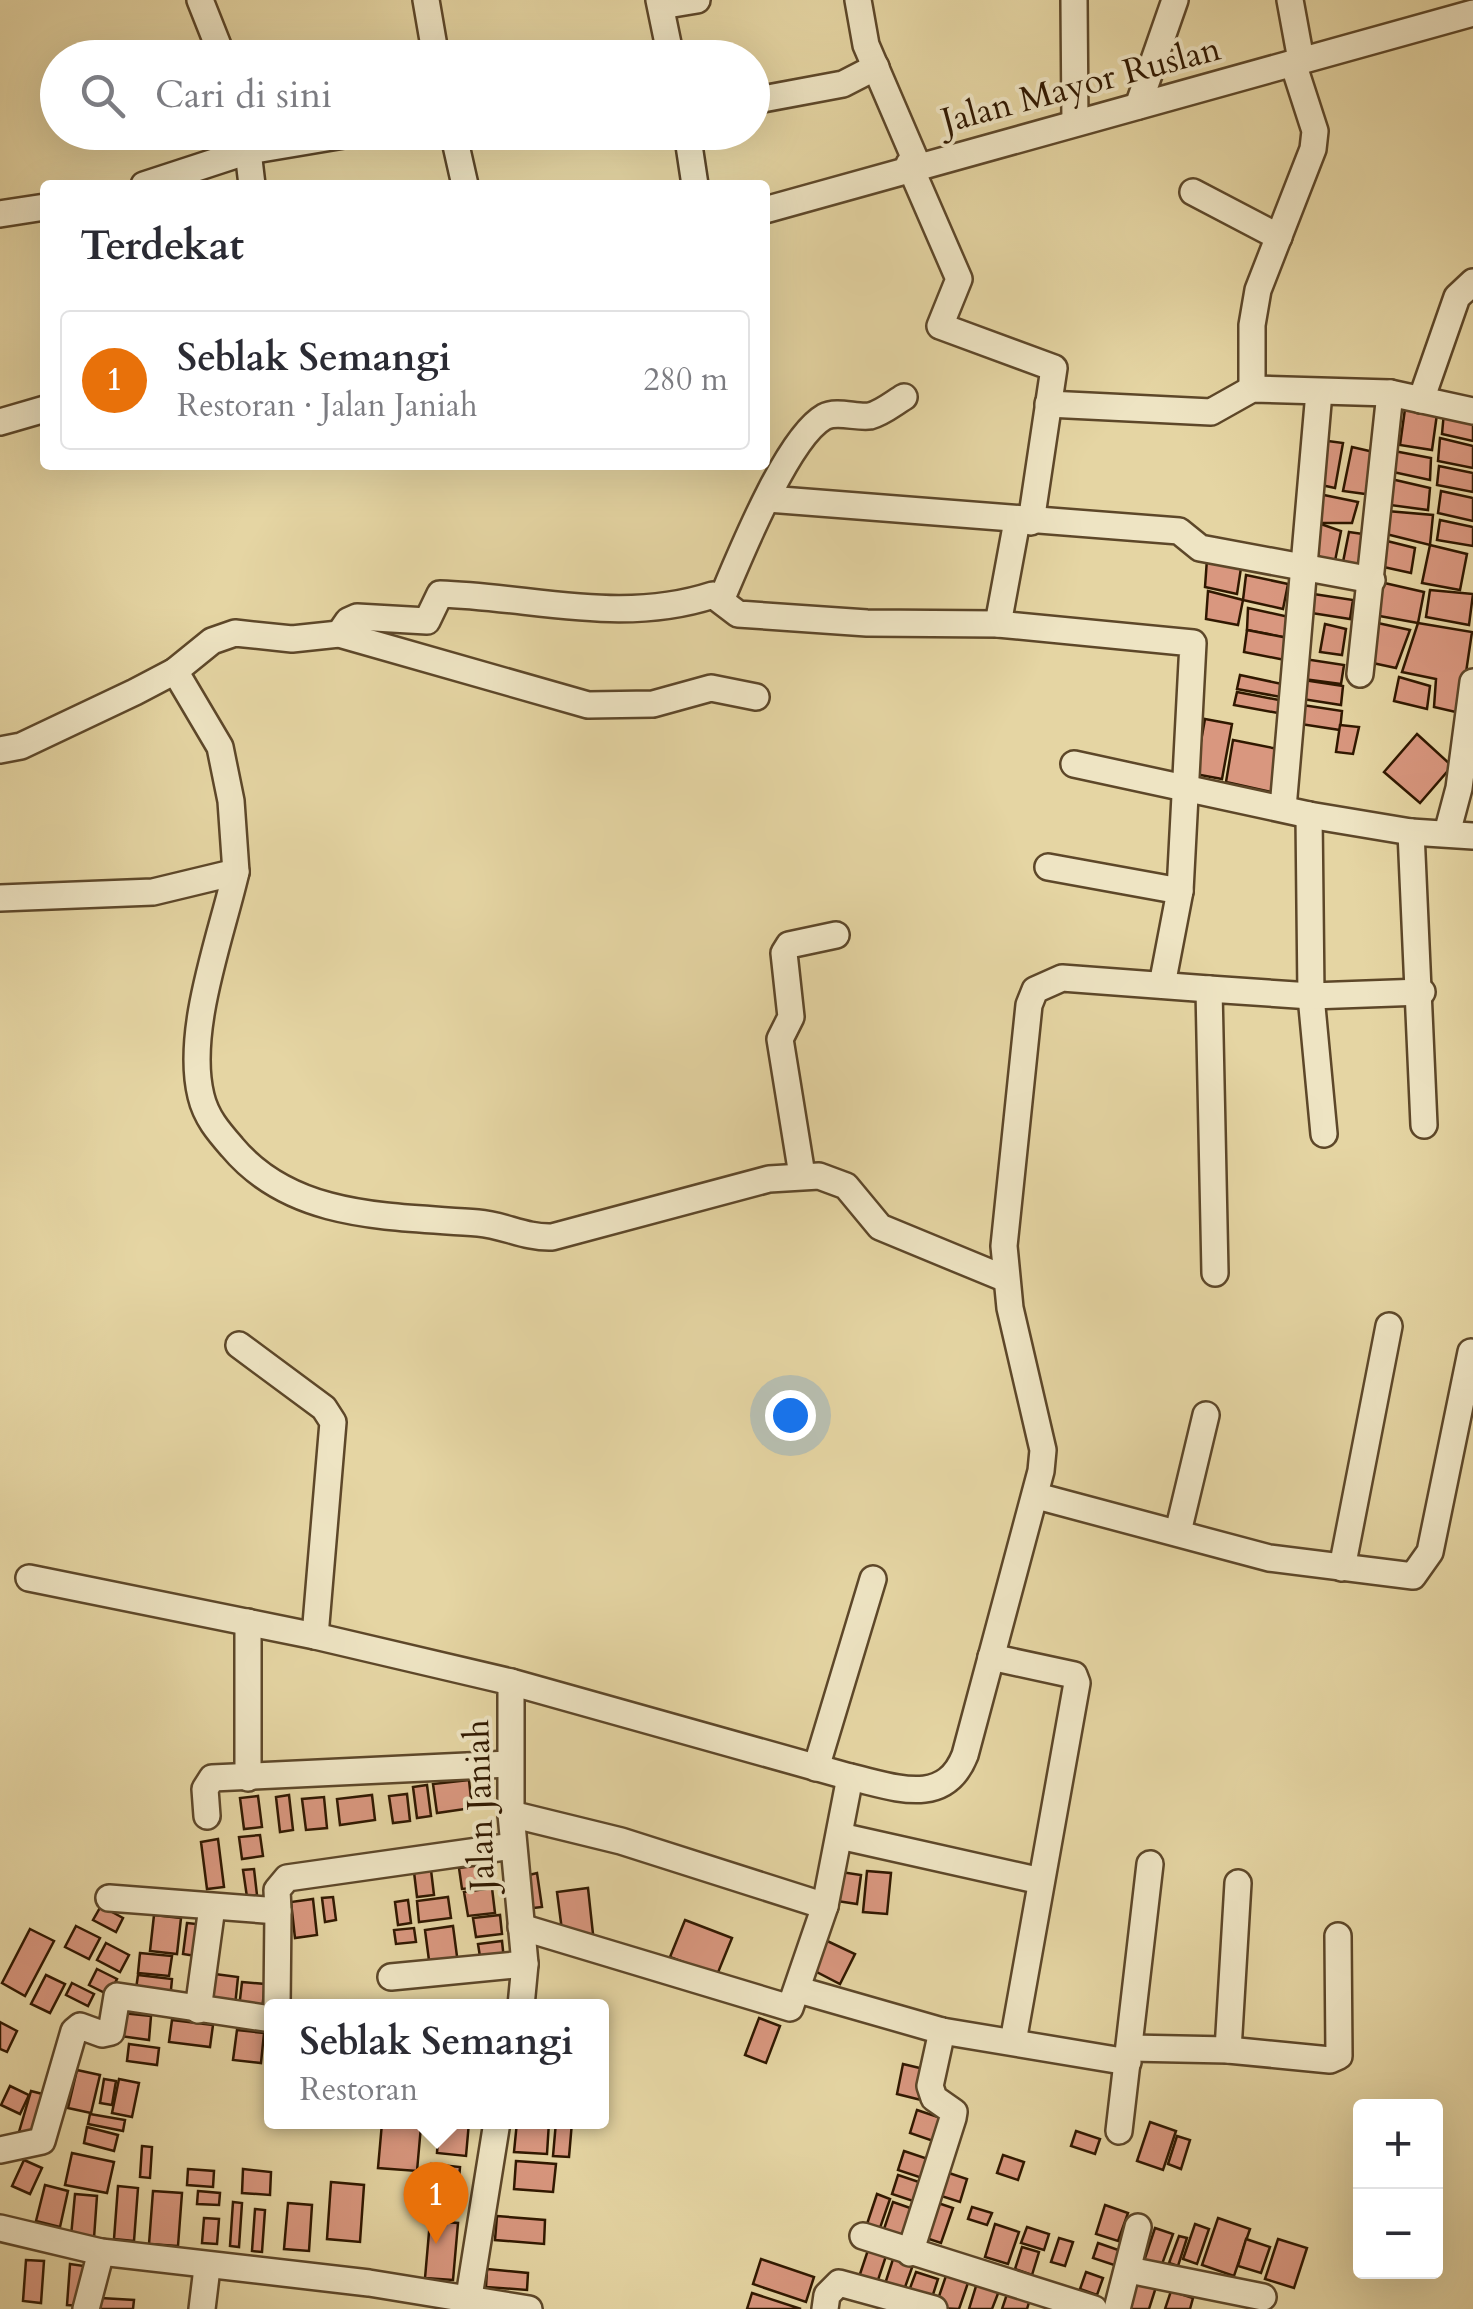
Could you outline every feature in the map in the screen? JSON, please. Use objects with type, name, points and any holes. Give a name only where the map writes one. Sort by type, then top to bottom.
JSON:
[{"type":"street","points":[[200,0],[215,40]]},
{"type":"street","points":[[426,0],[433,40]]},
{"type":"street","points":[[667,40],[660,3],[697,0]]},
{"type":"street","points":[[858,0],[866,45],[959,280],[940,326],[1054,368],[1024,521],[998,624]]},
{"type":"street","points":[[1074,0],[1076,122]]},
{"type":"street","points":[[1138,106],[1175,0]]},
{"type":"street","points":[[1252,389],[1252,325],[1258,290],[1314,148],[1315,131],[1297,61],[1290,0]]},
{"type":"street","name":"Jalan Mayor Ruslan","points":[[770,208],[914,165],[1473,13]]},
{"type":"street","points":[[770,98],[842,84],[876,67]]},
{"type":"street","points":[[156,180],[227,150]]},
{"type":"street","points":[[247,150],[251,180]]},
{"type":"street","points":[[457,150],[464,180]]},
{"type":"street","points":[[690,150],[695,180]]},
{"type":"street","points":[[1193,192],[1279,236]]},
{"type":"street","points":[[0,214],[40,209]]},
{"type":"street","points":[[1421,400],[1457,297],[1473,282]]},
{"type":"street","points":[[1048,404],[1211,412],[1252,389],[1390,393],[1473,411]]},
{"type":"street","points":[[1283,808],[1319,392]]},
{"type":"street","points":[[1360,674],[1390,393]]},
{"type":"street","points":[[722,598],[791,456],[822,418],[870,416],[904,396]]},
{"type":"street","points":[[0,422],[40,411]]},
{"type":"street","points":[[768,499],[1179,531],[1200,548],[1372,580]]},
{"type":"street","points":[[340,634],[348,620],[358,617],[428,621],[434,601],[444,594],[606,611],[659,610],[713,595],[722,598],[728,609],[738,614],[867,623],[998,624],[1193,643],[1180,891],[1162,985]]},
{"type":"street","points":[[0,750],[21,746],[175,671],[224,634],[292,639],[340,634],[588,705],[652,704],[711,688],[756,697]]},
{"type":"street","points":[[175,671],[220,747],[231,801],[236,872],[197,1039],[200,1095],[211,1122],[249,1168],[282,1190],[330,1208],[483,1223],[529,1238],[552,1237],[769,1178],[802,1176],[846,1186],[880,1226],[1006,1280]]},
{"type":"street","points":[[1447,833],[1458,788],[1473,682]]},
{"type":"street","points":[[1074,764],[1310,815],[1412,832],[1473,836]]},
{"type":"street","points":[[1310,815],[1311,996],[1324,1134]]},
{"type":"street","points":[[1412,832],[1422,992],[1424,1126]]},
{"type":"street","points":[[1048,867],[1180,891]]},
{"type":"street","points":[[0,898],[153,892],[236,872]]},
{"type":"street","points":[[802,1176],[780,1039],[791,1017],[784,953],[789,945],[836,935]]},
{"type":"street","points":[[511,1682],[850,1777],[908,1788],[938,1789],[949,1784],[965,1756],[1037,1496],[1043,1450],[1006,1280],[1004,1246],[1020,1068],[1031,997],[1046,982],[1062,978],[1311,996],[1422,992]]},
{"type":"street","points":[[1209,989],[1215,1272]]},
{"type":"street","points":[[1342,1568],[1389,1326]]},
{"type":"street","points":[[239,1345],[324,1408],[333,1422],[316,1636]]},
{"type":"street","points":[[1037,1496],[1268,1558],[1400,1578],[1414,1576],[1430,1552],[1463,1436],[1471,1352]]},
{"type":"street","points":[[1178,1532],[1206,1415]]},
{"type":"street","name":"Jalan Janiah","points":[[29,1578],[316,1636],[511,1682],[509,1764],[525,1964],[522,1999]]},
{"type":"street","points":[[816,1768],[874,1580]]},
{"type":"street","points":[[248,1622],[248,1778]]},
{"type":"street","points":[[990,1657],[1061,1670],[1074,1675],[1077,1683],[1013,2042]]},
{"type":"street","points":[[207,1816],[208,1780],[509,1764]]},
{"type":"street","points":[[522,1927],[781,2009],[794,2004],[825,1906],[850,1777]]},
{"type":"street","points":[[511,1814],[621,1841],[825,1906]]},
{"type":"street","points":[[840,1836],[1042,1880]]},
{"type":"street","points":[[277,1999],[280,1880],[513,1846]]},
{"type":"street","points":[[1119,2131],[1150,1864]]},
{"type":"street","points":[[1228,2050],[1238,1883]]},
{"type":"street","points":[[108,1898],[278,1911]]},
{"type":"street","points":[[198,2010],[212,1906]]},
{"type":"street","points":[[799,1990],[942,2031],[1013,2042],[1129,2055],[1228,2050],[1330,2060],[1339,2056],[1338,1936]]},
{"type":"street","points":[[391,1976],[525,1964]]},
{"type":"street","points":[[0,2150],[42,2141],[74,2031],[80,2026],[102,2034],[111,2032],[116,1996],[264,2017]]},
{"type":"street","points":[[910,2253],[954,2118],[954,2112],[934,2098],[930,2086],[942,2031]]},
{"type":"street","points":[[468,2304],[496,2129]]},
{"type":"street","points":[[0,2228],[101,2252],[468,2304],[529,2309]]},
{"type":"street","points":[[1117,2309],[1138,2228]]},
{"type":"street","points":[[863,2236],[1094,2309]]},
{"type":"street","points":[[86,2309],[101,2252]]},
{"type":"street","points":[[202,2309],[208,2268]]},
{"type":"street","points":[[1130,2270],[1263,2297]]},
{"type":"street","points":[[824,2309],[827,2295],[839,2283],[934,2309]]},
{"type":"building","points":[[1405,409],[1437,414],[1432,450],[1400,445]]},
{"type":"building","points":[[1444,412],[1473,419],[1473,441],[1442,434]]},
{"type":"building","points":[[1440,438],[1473,446],[1473,468],[1438,461]]},
{"type":"building","points":[[1328,441],[1343,443],[1335,488],[1321,485]]},
{"type":"building","points":[[1352,447],[1378,453],[1373,495],[1343,491]]},
{"type":"building","points":[[1394,451],[1431,458],[1430,480],[1393,472]]},
{"type":"building","points":[[1439,466],[1473,473],[1473,492],[1437,485]]},
{"type":"building","points":[[1391,479],[1430,488],[1428,510],[1390,505]]},
{"type":"building","points":[[1441,491],[1473,498],[1473,521],[1438,513]]},
{"type":"building","points":[[1319,494],[1358,502],[1352,523],[1318,523]]},
{"type":"building","points":[[1387,511],[1433,515],[1430,545],[1386,534]]},
{"type":"building","points":[[1440,520],[1473,527],[1473,546],[1437,540]]},
{"type":"building","points":[[1318,523],[1341,531],[1335,561],[1313,555]]},
{"type":"building","points":[[1349,532],[1370,535],[1364,566],[1343,562]]},
{"type":"building","points":[[1383,540],[1415,548],[1411,573],[1379,566]]},
{"type":"building","points":[[1430,545],[1467,554],[1460,590],[1422,583]]},
{"type":"building","points":[[1207,559],[1241,568],[1237,594],[1205,587]]},
{"type":"building","points":[[1246,575],[1288,584],[1283,609],[1243,600]]},
{"type":"building","points":[[1380,582],[1424,592],[1418,623],[1374,615]]},
{"type":"building","points":[[1430,590],[1473,594],[1469,625],[1426,617]]},
{"type":"building","points":[[1208,591],[1243,600],[1238,625],[1206,619]]},
{"type":"building","points":[[1307,593],[1353,600],[1350,619],[1305,612]]},
{"type":"building","points":[[1248,608],[1289,617],[1288,638],[1247,630]]},
{"type":"building","points":[[1373,622],[1410,630],[1396,668],[1368,662]]},
{"type":"building","points":[[1418,623],[1472,632],[1460,713],[1434,707],[1436,679],[1402,672]]},
{"type":"building","points":[[1325,624],[1346,629],[1342,655],[1320,652]]},
{"type":"building","points":[[1247,630],[1288,638],[1285,660],[1244,652]]},
{"type":"building","points":[[1298,658],[1344,665],[1341,684],[1296,678]]},
{"type":"building","points":[[1240,675],[1282,684],[1281,697],[1237,689]]},
{"type":"building","points":[[1399,677],[1430,686],[1427,709],[1394,701]]},
{"type":"building","points":[[1297,679],[1343,686],[1341,705],[1296,698]]},
{"type":"building","points":[[1237,692],[1279,700],[1278,713],[1234,705]]},
{"type":"building","points":[[1296,704],[1342,711],[1340,730],[1294,723]]},
{"type":"building","points":[[1205,719],[1232,724],[1222,779],[1195,774]]},
{"type":"building","points":[[1340,725],[1359,727],[1353,754],[1336,752]]},
{"type":"building","points":[[1417,734],[1452,766],[1420,803],[1384,772]]},
{"type":"building","points":[[1233,740],[1278,749],[1271,792],[1226,782]]},
{"type":"building","points":[[469,1780],[472,1808],[437,1813],[433,1784]]},
{"type":"building","points":[[427,1785],[431,1816],[417,1818],[413,1787]]},
{"type":"building","points":[[407,1794],[410,1821],[393,1823],[389,1796]]},
{"type":"building","points":[[289,1795],[293,1830],[280,1832],[276,1797]]},
{"type":"building","points":[[372,1795],[375,1820],[340,1825],[337,1799]]},
{"type":"building","points":[[258,1796],[262,1827],[244,1829],[240,1798]]},
{"type":"building","points":[[324,1797],[327,1828],[306,1830],[302,1799]]},
{"type":"building","points":[[260,1835],[263,1856],[242,1859],[239,1837]]},
{"type":"building","points":[[218,1839],[224,1887],[207,1889],[201,1842]]},
{"type":"building","points":[[489,1864],[491,1886],[462,1889],[459,1868]]},
{"type":"building","points":[[254,1869],[257,1895],[247,1897],[243,1870]]},
{"type":"building","points":[[431,1870],[434,1895],[417,1897],[414,1872]]},
{"type":"building","points":[[867,1871],[891,1873],[887,1914],[863,1912]]},
{"type":"building","points":[[841,1872],[861,1875],[857,1904],[837,1901]]},
{"type":"building","points":[[537,1873],[542,1907],[533,1908],[529,1875]]},
{"type":"building","points":[[492,1888],[495,1913],[468,1916],[464,1892]]},
{"type":"building","points":[[588,1888],[593,1934],[563,1938],[557,1892]]},
{"type":"building","points":[[333,1897],[336,1920],[325,1922],[322,1898]]},
{"type":"building","points":[[448,1897],[451,1918],[419,1922],[417,1901]]},
{"type":"building","points":[[313,1899],[317,1935],[295,1938],[291,1902]]},
{"type":"building","points":[[408,1900],[411,1923],[398,1925],[395,1902]]},
{"type":"building","points":[[101,1906],[123,1918],[116,1932],[93,1920]]},
{"type":"building","points":[[154,1915],[181,1918],[177,1954],[150,1951]]},
{"type":"building","points":[[500,1915],[502,1934],[476,1937],[473,1918]]},
{"type":"building","points":[[685,1920],[732,1938],[717,1975],[670,1957]]},
{"type":"building","points":[[187,1923],[206,1925],[202,1957],[183,1954]]},
{"type":"building","points":[[76,1926],[100,1938],[89,1959],[65,1947]]},
{"type":"building","points":[[453,1926],[458,1964],[430,1968],[425,1930]]},
{"type":"building","points":[[414,1928],[416,1942],[396,1944],[394,1930]]},
{"type":"building","points":[[30,1929],[54,1941],[25,1996],[2,1983]]},
{"type":"building","points":[[823,1939],[855,1954],[840,1984],[809,1968]]},
{"type":"building","points":[[502,1941],[504,1960],[481,1963],[478,1944]]},
{"type":"building","points":[[106,1943],[129,1955],[120,1972],[97,1960]]},
{"type":"building","points":[[140,1953],[172,1956],[169,1976],[138,1973]]},
{"type":"building","points":[[97,1969],[117,1979],[109,1995],[89,1985]]},
{"type":"building","points":[[215,1974],[238,1977],[235,2006],[211,2004]]},
{"type":"building","points":[[46,1975],[65,1984],[50,2013],[31,2004]]},
{"type":"building","points":[[138,1975],[172,1979],[170,2000],[135,1996]]},
{"type":"building","points":[[242,1982],[265,1984],[262,2010],[239,2008]]},
{"type":"building","points":[[72,1983],[94,1994],[88,2006],[66,1995]]},
{"type":"building","points":[[122,2013],[151,2016],[149,2040],[120,2036]]},
{"type":"building","points":[[759,2018],[780,2026],[766,2063],[745,2055]]},
{"type":"building","points":[[172,2020],[213,2025],[210,2047],[169,2042]]},
{"type":"building","points":[[0,2022],[17,2031],[7,2052],[0,2049]]},
{"type":"building","points":[[237,2030],[264,2033],[261,2063],[233,2060]]},
{"type":"building","points":[[129,2044],[159,2048],[157,2065],[127,2061]]},
{"type":"building","points":[[903,2064],[928,2070],[921,2100],[897,2094]]},
{"type":"building","points":[[77,2070],[100,2075],[91,2113],[68,2108]]},
{"type":"building","points":[[104,2079],[116,2081],[112,2105],[100,2103]]},
{"type":"building","points":[[119,2079],[139,2083],[132,2117],[112,2113]]},
{"type":"building","points":[[10,2086],[29,2095],[20,2114],[1,2105]]},
{"type":"building","points":[[31,2091],[54,2097],[41,2139],[19,2132]]},
{"type":"building","points":[[917,2110],[947,2120],[939,2143],[910,2133]]},
{"type":"building","points":[[90,2114],[125,2120],[123,2131],[88,2124]]},
{"type":"building","points":[[1150,2122],[1176,2131],[1163,2170],[1137,2161]]},
{"type":"building","points":[[87,2127],[118,2135],[114,2151],[84,2143]]},
{"type":"building","points":[[381,2129],[421,2129],[417,2171],[378,2168]]},
{"type":"building","points":[[439,2129],[468,2129],[466,2156],[437,2153]]},
{"type":"building","points":[[516,2129],[549,2129],[547,2154],[514,2152]]},
{"type":"building","points":[[555,2129],[571,2129],[569,2157],[553,2156]]},
{"type":"building","points":[[1076,2131],[1100,2139],[1095,2154],[1071,2146]]},
{"type":"building","points":[[1177,2136],[1190,2140],[1181,2169],[1168,2164]]},
{"type":"building","points":[[142,2146],[152,2147],[150,2178],[140,2177]]},
{"type":"building","points":[[904,2151],[928,2159],[922,2178],[898,2170]]},
{"type":"building","points":[[72,2153],[114,2162],[107,2193],[65,2185]]},
{"type":"building","points":[[1003,2155],[1024,2162],[1018,2180],[997,2173]]},
{"type":"building","points":[[24,2160],[42,2168],[30,2194],[12,2186]]},
{"type":"building","points":[[516,2161],[556,2164],[553,2192],[514,2189]]},
{"type":"building","points":[[431,2164],[460,2167],[458,2191],[428,2188]]},
{"type":"building","points":[[188,2169],[214,2171],[213,2187],[187,2185]]},
{"type":"building","points":[[243,2169],[271,2172],[270,2195],[242,2193]]},
{"type":"building","points":[[943,2171],[967,2179],[960,2202],[935,2194]]},
{"type":"building","points":[[898,2175],[919,2182],[913,2201],[892,2194]]},
{"type":"building","points":[[331,2182],[364,2185],[360,2242],[327,2239]]},
{"type":"building","points":[[45,2185],[68,2191],[60,2227],[36,2221]]},
{"type":"building","points":[[118,2186],[138,2188],[134,2241],[114,2239]]},
{"type":"building","points":[[153,2191],[182,2193],[178,2246],[149,2244]]},
{"type":"building","points":[[198,2191],[220,2193],[219,2205],[197,2204]]},
{"type":"building","points":[[75,2194],[97,2196],[94,2238],[71,2236]]},
{"type":"building","points":[[877,2194],[890,2199],[880,2228],[867,2224]]},
{"type":"building","points":[[233,2202],[242,2203],[239,2247],[230,2246]]},
{"type":"building","points":[[893,2202],[916,2210],[906,2239],[883,2232]]},
{"type":"building","points":[[935,2202],[953,2208],[941,2243],[923,2237]]},
{"type":"building","points":[[288,2203],[312,2205],[309,2251],[284,2249]]},
{"type":"building","points":[[1105,2205],[1128,2213],[1118,2241],[1096,2234]]},
{"type":"building","points":[[972,2207],[992,2213],[987,2225],[968,2219]]},
{"type":"building","points":[[255,2209],[265,2210],[262,2252],[252,2251]]},
{"type":"building","points":[[497,2216],[545,2220],[544,2244],[495,2240]]},
{"type":"building","points":[[204,2218],[219,2219],[217,2244],[202,2243]]},
{"type":"building","points":[[1218,2218],[1250,2229],[1234,2276],[1202,2265]]},
{"type":"building","points":[[430,2221],[458,2223],[453,2280],[425,2278]]},
{"type":"building","points":[[995,2224],[1019,2232],[1008,2264],[985,2257]]},
{"type":"building","points":[[1195,2224],[1209,2229],[1197,2264],[1183,2259]]},
{"type":"building","points":[[1027,2227],[1049,2234],[1044,2250],[1021,2243]]},
{"type":"building","points":[[1155,2228],[1173,2234],[1161,2267],[1144,2261]]},
{"type":"building","points":[[1179,2236],[1187,2238],[1178,2266],[1169,2263]]},
{"type":"building","points":[[1059,2238],[1073,2242],[1065,2266],[1051,2262]]},
{"type":"building","points":[[1246,2239],[1270,2247],[1261,2273],[1238,2266]]},
{"type":"building","points":[[1278,2239],[1307,2248],[1294,2288],[1265,2279]]},
{"type":"building","points":[[871,2241],[889,2247],[875,2289],[857,2283]]},
{"type":"building","points":[[1098,2243],[1130,2254],[1126,2269],[1093,2258]]},
{"type":"building","points":[[1022,2247],[1039,2252],[1032,2275],[1015,2269]]},
{"type":"building","points":[[894,2256],[914,2262],[904,2290],[885,2284]]},
{"type":"building","points":[[761,2259],[814,2277],[806,2302],[753,2284]]},
{"type":"building","points":[[26,2260],[44,2261],[41,2303],[23,2301]]},
{"type":"building","points":[[70,2264],[84,2266],[81,2306],[67,2305]]},
{"type":"building","points":[[487,2269],[528,2273],[527,2290],[486,2287]]},
{"type":"building","points":[[948,2270],[970,2277],[959,2309],[935,2308]]},
{"type":"building","points":[[916,2272],[938,2279],[929,2307],[906,2299]]},
{"type":"building","points":[[1086,2272],[1103,2278],[1097,2295],[1080,2289]]},
{"type":"building","points":[[1134,2280],[1156,2287],[1149,2309],[1125,2309]]},
{"type":"building","points":[[977,2283],[999,2291],[992,2309],[969,2309]]},
{"type":"building","points":[[1008,2291],[1030,2299],[1027,2309],[1002,2309]]},
{"type":"building","points":[[1171,2291],[1193,2298],[1190,2309],[1165,2309]]},
{"type":"building","points":[[752,2293],[801,2309],[747,2309]]},
{"type":"building","points":[[101,2298],[134,2300],[133,2309],[100,2309]]},
{"type":"place","name":"Seblak Semangi","points":[[436,2244]]}]
